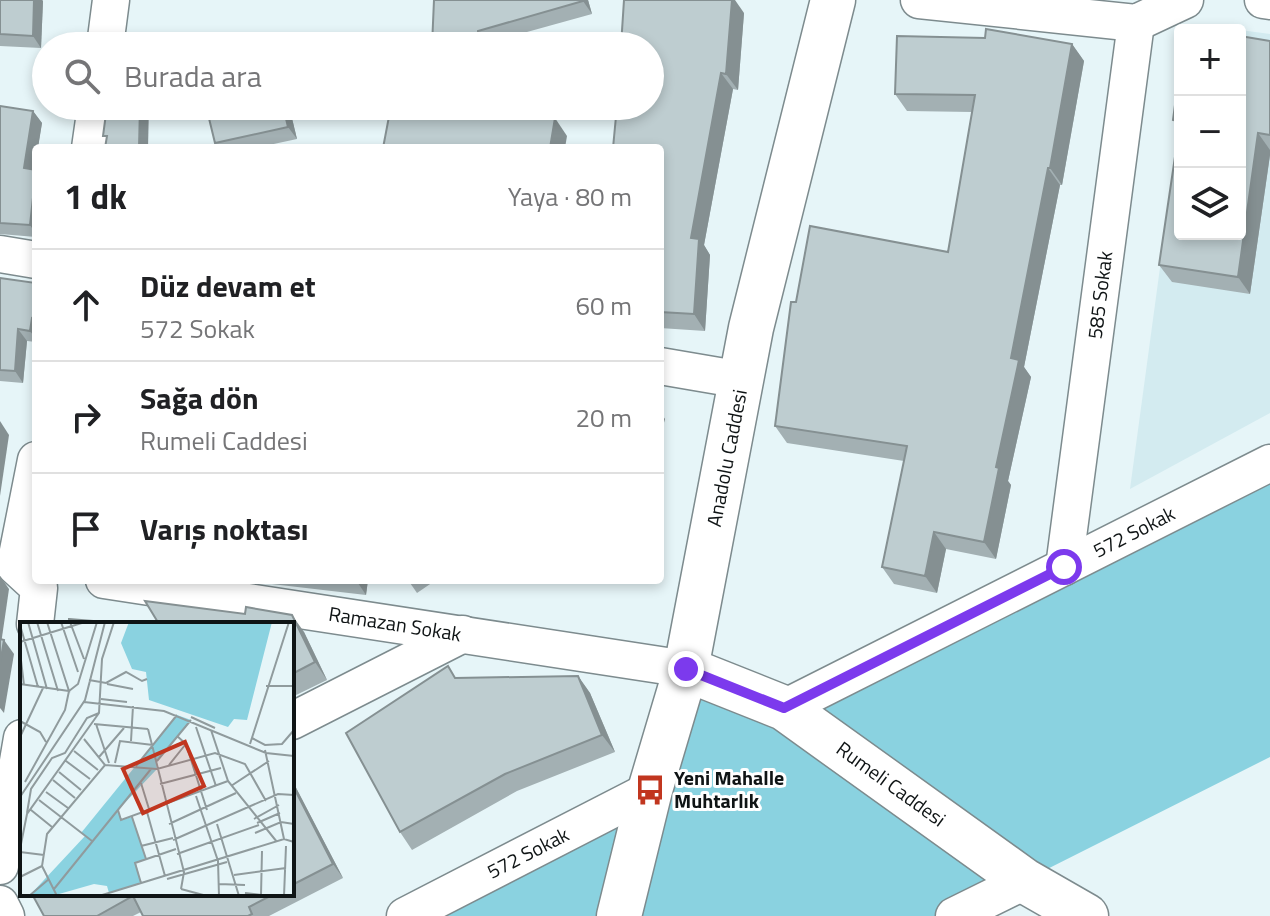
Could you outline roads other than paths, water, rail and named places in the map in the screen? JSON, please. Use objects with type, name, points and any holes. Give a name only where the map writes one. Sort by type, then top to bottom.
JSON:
[{"type":"street","points":[[107,32],[111,0]]},
{"type":"street","name":"Anadolu Caddesi","points":[[619,916],[650,790],[686,669],[751,328],[833,0]]},
{"type":"street","points":[[919,0],[1136,23],[1185,0]]},
{"type":"street","points":[[1263,0],[1270,1]]},
{"type":"street","name":"585 Sokak","points":[[1064,567],[1136,23]]},
{"type":"street","points":[[91,144],[94,120]]},
{"type":"street","points":[[0,254],[32,259]]},
{"type":"street","points":[[664,367],[742,380]]},
{"type":"street","name":"572 Sokak","points":[[784,708],[1270,463]]},
{"type":"street","points":[[32,482],[17,566],[32,581]]},
{"type":"street","points":[[35,584],[39,588],[35,622]]},
{"type":"street","name":"Ramazan Sokak","points":[[131,584],[686,669]]},
{"type":"street","points":[[294,720],[463,634]]},
{"type":"street","name":"Rumeli Caddesi","points":[[686,669],[784,708],[1025,881],[1086,916]]},
{"type":"street","points":[[0,868],[20,753]]},
{"type":"street","name":"572 Sokak","points":[[405,916],[650,790]]},
{"type":"street","points":[[0,868],[20,859]]},
{"type":"street","points":[[954,916],[1025,881]]},
{"type":"street","points":[[0,904],[6,916]]},
{"type":"place","name":"Yeni Mahalle Muhtarlık","points":[[650,790]]}]
